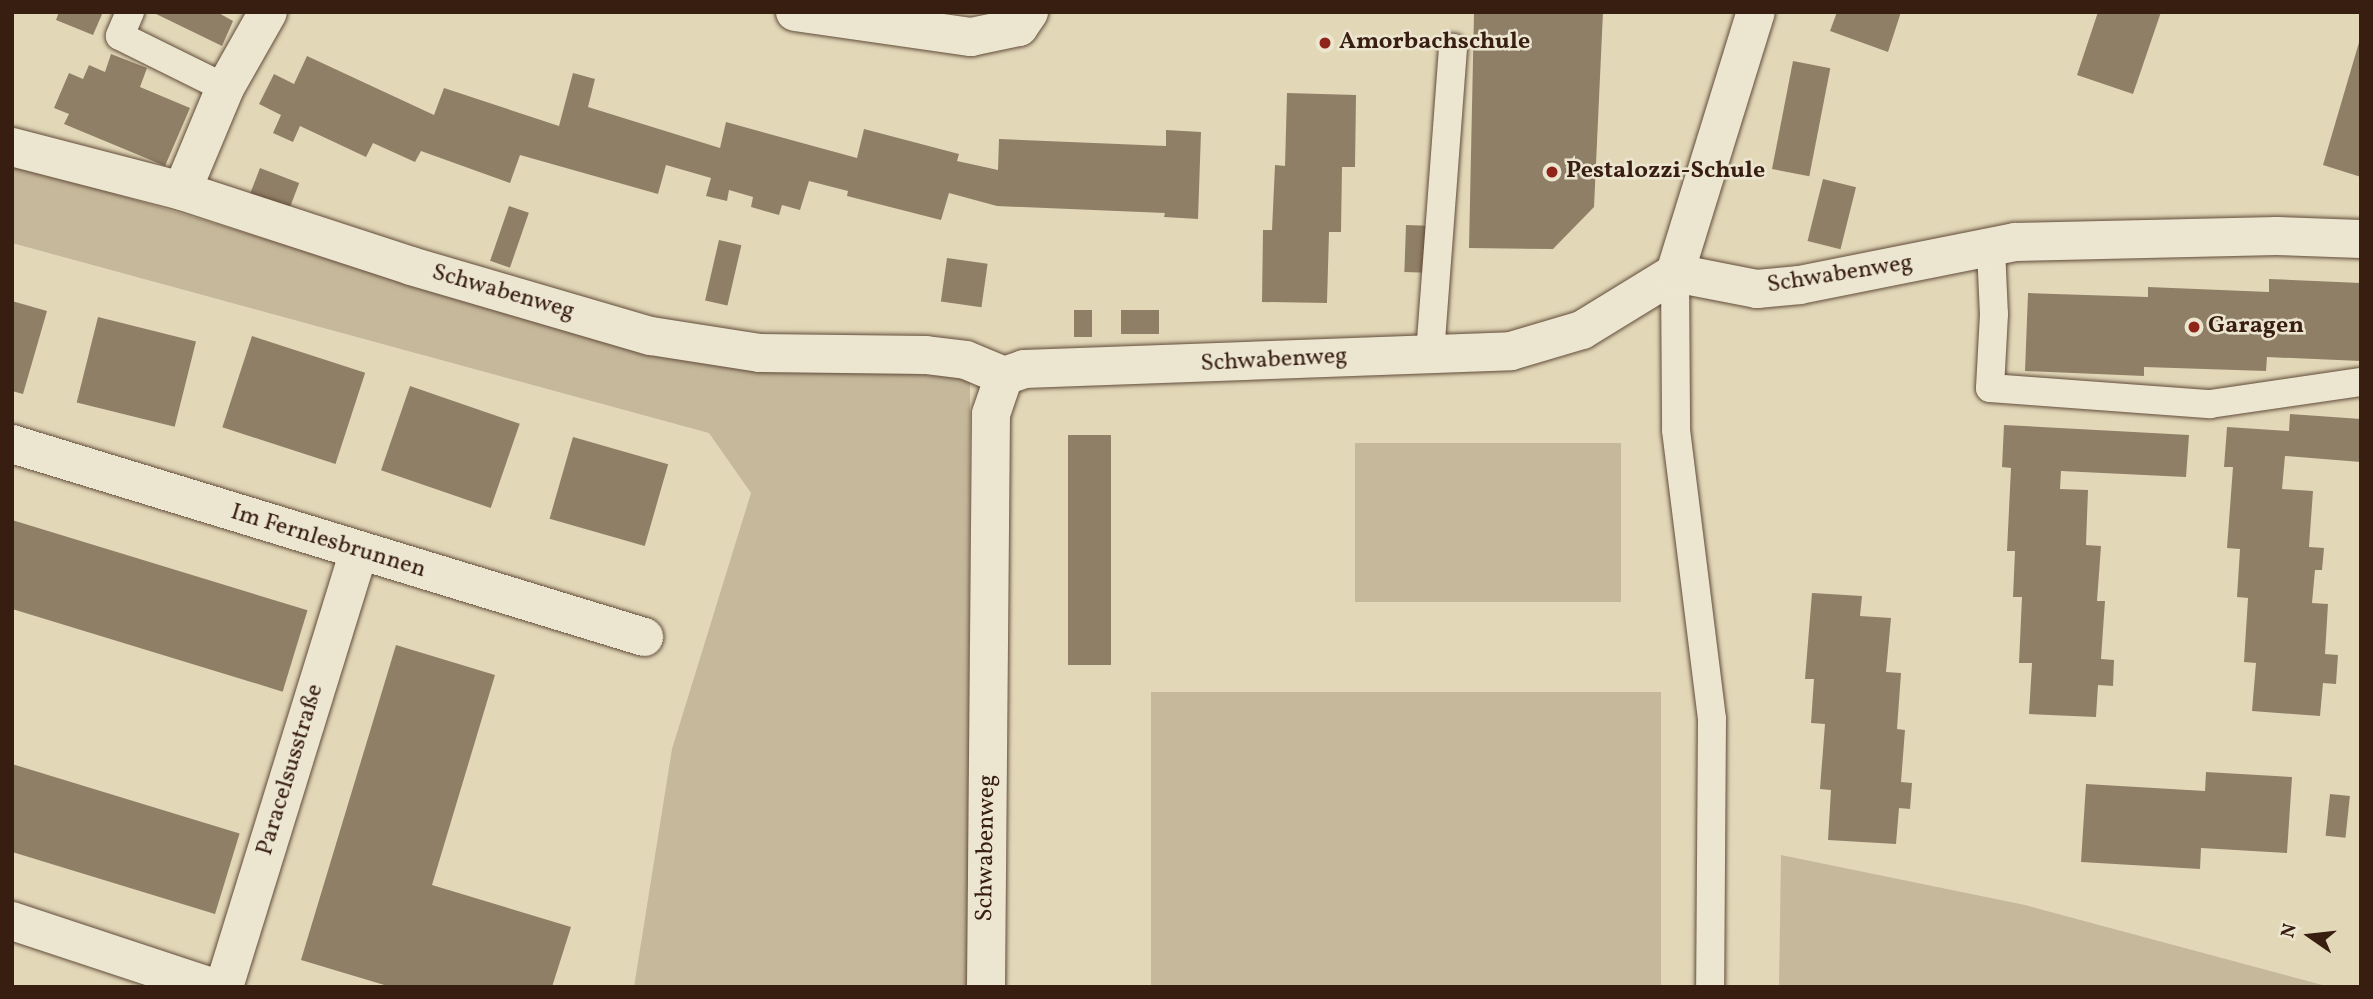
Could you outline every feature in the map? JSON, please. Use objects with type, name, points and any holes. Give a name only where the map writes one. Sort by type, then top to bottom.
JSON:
[{"type":"street","points":[[182,191],[225,88],[268,12]]},
{"type":"street","points":[[795,12],[971,37],[1024,20]]},
{"type":"street","points":[[1675,273],[1756,12]]},
{"type":"street","name":"Schwabenweg","points":[[12,148],[182,191],[411,266],[665,339],[760,353],[926,355],[966,360],[1004,376],[1024,369],[1511,351],[1582,330],[1675,273],[1757,289],[1991,249],[2015,242],[2277,236],[2361,239]]},
{"type":"street","name":"Schwabenweg","points":[[986,987],[991,414],[1004,376]]},
{"type":"street","name":"Im Fernlesbrunnen","points":[[12,444],[358,553],[644,637]]},
{"type":"street","name":"Paracelsusstraße","points":[[224,987],[358,553]]},
{"type":"street","points":[[12,921],[212,987]]},
{"type":"lane","points":[[130,12],[120,36],[225,88]]},
{"type":"lane","points":[[1430,354],[1452,48]]},
{"type":"lane","points":[[1991,249],[1994,314],[1990,388],[2210,404],[2361,382]]},
{"type":"lane","points":[[1675,273],[1676,430],[1712,719],[1710,987]]},
{"type":"shaded area","points":[[12,163],[664,358],[970,378],[968,987],[634,987],[672,749],[751,493],[709,433],[12,243]]},
{"type":"shaded area","points":[[1355,443],[1621,443],[1621,602],[1355,602]]},
{"type":"shaded area","points":[[1151,692],[1661,692],[1661,987],[1151,987]]},
{"type":"shaded area","points":[[1781,855],[2025,905],[2330,987],[1779,987]]},
{"type":"building","points":[[59,12],[103,12],[93,35],[56,20]]},
{"type":"building","points":[[152,12],[217,12],[233,21],[222,46]]},
{"type":"building","points":[[1474,12],[1603,12],[1594,207],[1553,249],[1469,248]]},
{"type":"building","points":[[1837,12],[1901,12],[1888,52],[1830,31]]},
{"type":"building","points":[[2098,12],[2161,12],[2133,94],[2077,75]]},
{"type":"building","points":[[2361,39],[2361,177],[2323,165]]},
{"type":"building","points":[[111,54],[147,68],[140,87],[190,108],[165,166],[64,124],[69,114],[54,108],[69,73],[83,79],[89,65],[105,72]]},
{"type":"building","points":[[307,56],[434,115],[444,88],[559,126],[573,73],[595,79],[588,107],[720,148],[726,122],[857,158],[864,129],[959,154],[957,161],[998,170],[999,139],[1166,146],[1166,130],[1201,132],[1198,219],[1164,217],[1165,213],[997,206],[949,193],[941,220],[847,196],[848,191],[809,181],[800,210],[782,205],[779,215],[751,207],[753,197],[729,190],[727,201],[706,196],[711,178],[666,165],[658,194],[520,155],[510,183],[421,151],[415,162],[373,143],[366,157],[300,126],[293,142],[273,133],[281,115],[259,104],[274,74],[294,84]]},
{"type":"building","points":[[1793,61],[1830,68],[1809,176],[1772,169]]},
{"type":"building","points":[[1287,93],[1356,95],[1355,167],[1342,167],[1341,232],[1329,232],[1327,303],[1262,302],[1263,230],[1272,230],[1275,165],[1285,166]]},
{"type":"building","points":[[260,168],[299,183],[289,210],[250,195]]},
{"type":"building","points":[[1823,179],[1856,187],[1841,249],[1808,241]]},
{"type":"building","points":[[509,206],[529,213],[510,268],[490,261]]},
{"type":"building","points":[[1406,225],[1429,226],[1427,273],[1404,272]]},
{"type":"building","points":[[719,240],[741,245],[727,306],[705,300]]},
{"type":"building","points":[[947,258],[988,264],[981,307],[941,302]]},
{"type":"building","name":"Garagen","points":[[2269,279],[2361,283],[2361,361],[2267,357],[2266,371],[2144,367],[2144,376],[2025,371],[2028,293],[2148,297],[2148,287],[2269,292]]},
{"type":"building","points":[[12,301],[47,311],[23,394],[12,391]]},
{"type":"building","points":[[1074,310],[1092,310],[1092,337],[1074,337]]},
{"type":"building","points":[[1121,310],[1159,310],[1159,334],[1121,334]]},
{"type":"building","points":[[98,317],[196,341],[175,427],[77,402]]},
{"type":"building","points":[[252,336],[365,373],[336,464],[222,427]]},
{"type":"building","points":[[410,386],[520,424],[491,508],[381,470]]},
{"type":"building","points":[[2290,414],[2361,419],[2361,462],[2285,456],[2282,489],[2313,491],[2309,547],[2324,548],[2322,570],[2315,570],[2312,603],[2328,604],[2325,654],[2338,655],[2336,684],[2323,683],[2320,716],[2252,711],[2256,663],[2244,662],[2248,598],[2237,597],[2240,549],[2227,548],[2233,467],[2224,467],[2227,427],[2289,431]]},
{"type":"building","points":[[2004,425],[2189,435],[2186,477],[2061,471],[2060,489],[2088,490],[2086,545],[2101,546],[2097,601],[2105,601],[2101,659],[2114,660],[2113,686],[2098,685],[2096,717],[2029,714],[2032,663],[2019,663],[2022,597],[2013,597],[2015,551],[2007,551],[2011,468],[2002,467]]},
{"type":"building","points":[[1068,435],[1111,435],[1111,665],[1068,665]]},
{"type":"building","points":[[573,437],[668,464],[645,546],[550,519]]},
{"type":"building","points":[[12,520],[307,610],[283,692],[12,609]]},
{"type":"building","points":[[1812,593],[1862,596],[1860,616],[1891,618],[1886,672],[1901,673],[1897,729],[1905,730],[1901,782],[1912,783],[1910,809],[1899,808],[1896,844],[1828,840],[1831,790],[1820,789],[1825,724],[1811,723],[1814,679],[1805,679]]},
{"type":"building","points":[[396,645],[495,675],[432,885],[571,927],[552,987],[391,987],[301,960]]},
{"type":"building","points":[[12,764],[240,834],[215,914],[12,852]]},
{"type":"building","points":[[2206,772],[2292,777],[2287,853],[2201,848],[2200,869],[2081,862],[2086,784],[2205,791]]},
{"type":"building","points":[[2330,794],[2350,796],[2346,838],[2326,836]]},
{"type":"place","name":"Amorbachschule","points":[[1325,43]]},
{"type":"place","name":"Pestalozzi-Schule","points":[[1552,172]]},
{"type":"place","name":"Garagen","points":[[2194,327]]}]
